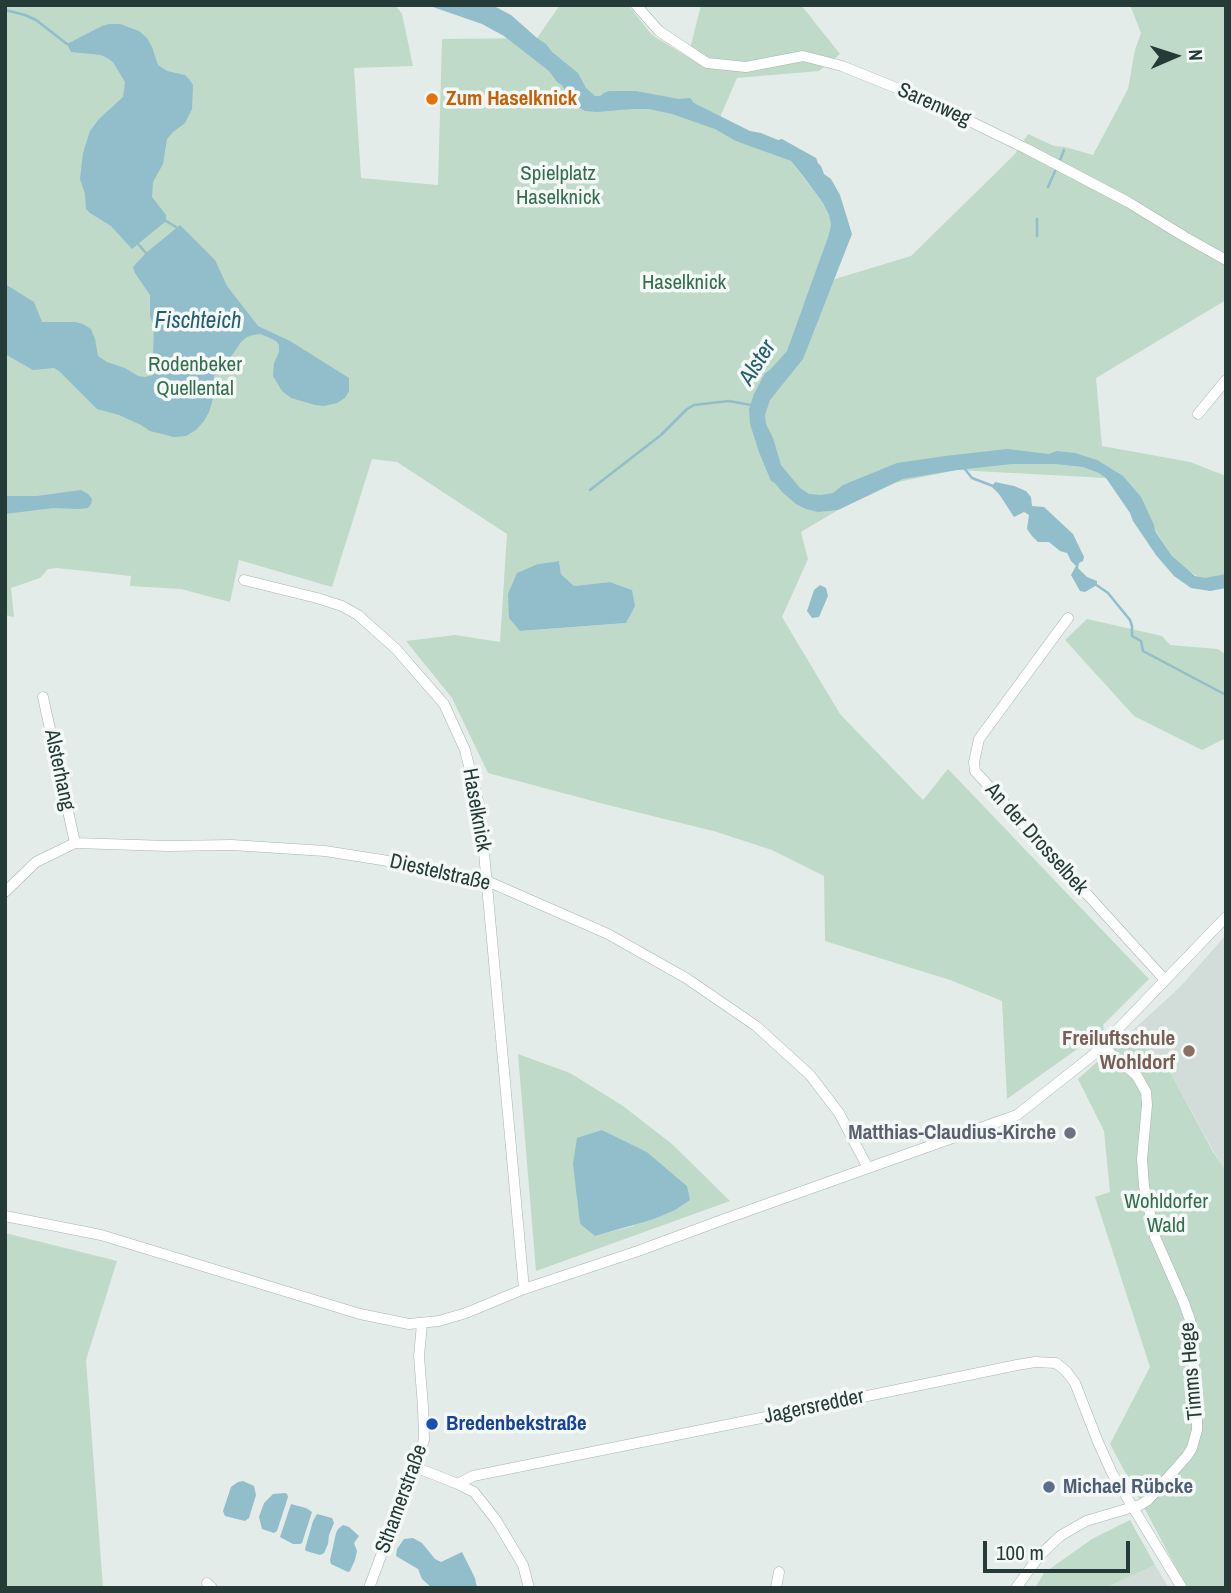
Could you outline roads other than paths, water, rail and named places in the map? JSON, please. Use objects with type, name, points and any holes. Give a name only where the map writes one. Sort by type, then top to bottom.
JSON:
[{"type":"street","name":"Sarenweg","points":[[636,5],[659,32],[707,63],[746,67],[803,56],[842,66],[926,100],[1128,202],[1226,260]]},
{"type":"street","points":[[1198,414],[1226,380]]},
{"type":"street","name":"Haselknick","points":[[244,580],[317,598],[342,606],[358,615],[396,649],[444,704],[465,750],[480,809],[524,1289]]},
{"type":"street","name":"An der Drosselbek","points":[[1068,618],[979,739],[974,762],[975,771],[1165,980]]},
{"type":"street","name":"Alsterhang","points":[[43,697],[75,844]]},
{"type":"street","name":"Diestelstraße","points":[[5,892],[36,862],[75,844],[232,845],[325,851],[487,881],[608,934],[686,978],[755,1026],[810,1075],[839,1113],[868,1168]]},
{"type":"street","points":[[5,1216],[101,1236],[360,1314],[400,1323],[422,1324],[466,1314],[524,1289],[638,1251],[1017,1115],[1093,1055],[1226,918]]},
{"type":"street","name":"Timms Hege","points":[[1016,1588],[1040,1555],[1060,1535],[1086,1521],[1140,1505],[1154,1494],[1192,1448],[1197,1430],[1190,1320],[1155,1237],[1144,1186],[1142,1159],[1146,1092],[1138,1076],[1102,1046]]},
{"type":"street","name":"Sthamerstraße","points":[[369,1588],[425,1434],[419,1356],[422,1324]]},
{"type":"street","name":"Jagersredder","points":[[458,1484],[473,1476],[1035,1362],[1056,1363],[1075,1383],[1102,1452],[1182,1588]]},
{"type":"street","points":[[415,1466],[474,1492],[496,1520],[523,1565],[529,1588]]},
{"type":"street","points":[[776,1588],[779,1572]]},
{"type":"water","points":[[427,5],[492,5],[511,15],[546,44],[578,73],[586,88],[595,96],[609,91],[636,91],[679,99],[690,98],[694,103],[750,131],[782,139],[816,158],[840,195],[852,234],[803,359],[770,400],[765,415],[781,465],[800,488],[809,494],[833,493],[843,485],[897,463],[945,456],[1007,449],[1049,454],[1057,451],[1075,453],[1097,460],[1123,476],[1141,497],[1155,531],[1172,556],[1195,576],[1205,578],[1226,574],[1226,588],[1210,591],[1191,588],[1174,576],[1156,555],[1106,478],[1083,467],[1012,464],[957,470],[903,479],[838,510],[818,512],[796,504],[771,481],[750,424],[749,409],[765,373],[787,351],[828,237],[831,225],[823,203],[791,161],[734,140],[715,129],[649,109],[585,111],[573,104],[562,85],[549,71],[504,36],[482,24]]},
{"type":"water","points":[[109,24],[120,24],[139,31],[147,38],[158,65],[167,71],[185,75],[193,85],[192,109],[185,123],[167,139],[163,164],[153,182],[152,197],[166,215],[166,221],[132,249],[111,226],[86,209],[80,179],[83,153],[90,131],[123,97],[125,82],[113,62],[107,58],[71,52],[67,44]]},
{"type":"water","name":"Fischteich","points":[[180,225],[215,260],[227,286],[258,326],[290,341],[349,378],[349,391],[345,398],[324,406],[291,398],[282,391],[273,376],[279,345],[268,337],[253,335],[241,342],[225,366],[214,376],[214,395],[204,421],[186,436],[174,437],[150,431],[119,415],[97,409],[54,368],[33,370],[5,354],[5,284],[34,302],[42,322],[75,322],[91,329],[98,356],[107,362],[138,376],[153,375],[156,365],[153,356],[154,327],[150,316],[150,295],[133,267]]},
{"type":"water","points":[[995,482],[1026,491],[1031,497],[1032,506],[1044,507],[1073,534],[1084,557],[1078,568],[1087,577],[1097,581],[1097,585],[1085,592],[1080,591],[1071,575],[1076,566],[1067,553],[1049,542],[1038,542],[1027,529],[1029,515],[1024,512],[1014,517],[992,487]]},
{"type":"water","points":[[81,490],[92,499],[88,508],[53,508],[5,514],[5,496],[37,496]]},
{"type":"water","points":[[559,561],[561,574],[574,586],[610,582],[632,590],[635,606],[626,623],[520,631],[509,618],[508,594],[517,573],[538,564]]},
{"type":"water","points":[[820,585],[826,588],[828,596],[819,617],[812,618],[807,611],[814,590]]},
{"type":"water","points":[[602,1130],[647,1152],[687,1186],[690,1200],[654,1219],[595,1236],[580,1224],[573,1164],[577,1138]]},
{"type":"water","points":[[243,1481],[254,1486],[256,1495],[249,1518],[245,1521],[225,1516],[223,1511],[231,1487]]},
{"type":"water","points":[[285,1493],[288,1497],[277,1531],[274,1533],[262,1529],[259,1517],[264,1503],[273,1494]]},
{"type":"water","points":[[291,1504],[312,1512],[300,1544],[293,1544],[280,1537]]},
{"type":"water","points":[[317,1514],[332,1518],[334,1523],[328,1544],[320,1555],[305,1549]]},
{"type":"water","points":[[343,1525],[359,1536],[354,1543],[357,1551],[355,1560],[348,1572],[331,1564],[330,1560],[336,1533]]},
{"type":"water","points":[[413,1538],[441,1562],[462,1552],[477,1588],[432,1588],[422,1579],[418,1569],[396,1556],[404,1539]]},
{"type":"waterway","points":[[5,10],[36,20],[67,44]]},
{"type":"waterway","points":[[1059,163],[1064,150]]},
{"type":"waterway","points":[[1048,187],[1056,169]]},
{"type":"waterway","points":[[1037,219],[1037,236]]},
{"type":"waterway","points":[[166,221],[176,227]]},
{"type":"waterway","points":[[138,244],[146,253]]},
{"type":"waterway","points":[[590,490],[661,435],[694,405],[729,401],[751,405]]},
{"type":"waterway","points":[[964,468],[972,478],[993,486]]},
{"type":"waterway","points":[[1095,584],[1108,593],[1130,620],[1132,636],[1141,641],[1143,651],[1226,695]]},
{"type":"place","name":"Zum Haselknick","points":[[432,99]]},
{"type":"place","name":"Freiluftschule Wohldorf","points":[[1189,1051]]},
{"type":"place","name":"Matthias-Claudius-Kirche","points":[[1070,1133]]},
{"type":"place","name":"Bredenbekstraße","points":[[432,1424]]},
{"type":"place","name":"Michael Rübcke","points":[[1049,1487]]},
{"type":"park label","name":"Spielplatz Haselknick","points":[[558,186]]},
{"type":"park label","name":"Rodenbeker Quellental","points":[[195,377]]},
{"type":"park label","name":"Wohldorfer Wald","points":[[1166,1214]]},
{"type":"water label","name":"Alster","points":[[758,363]]}]
